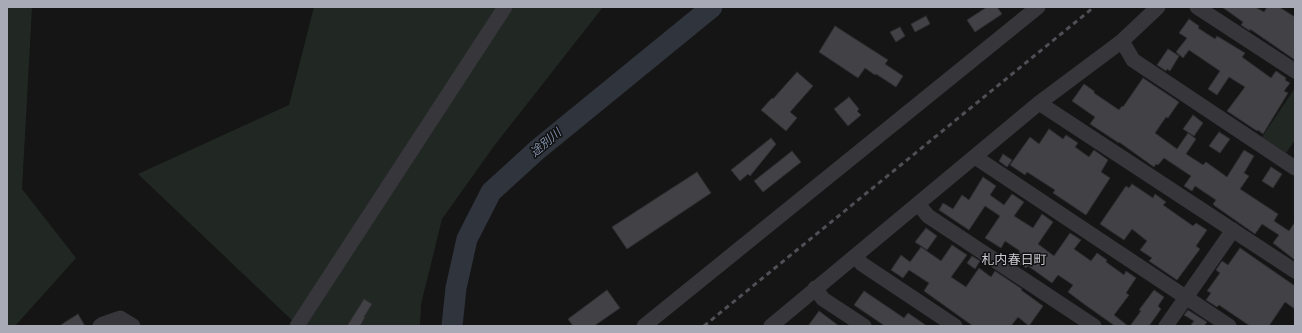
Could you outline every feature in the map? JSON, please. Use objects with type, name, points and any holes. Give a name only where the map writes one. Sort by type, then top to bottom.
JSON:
[{"type":"street","points":[[297,326],[505,7]]},
{"type":"street","points":[[644,326],[1038,7]]},
{"type":"street","points":[[771,326],[1039,103],[1122,42],[1158,7]]},
{"type":"street","points":[[1197,7],[1295,72]]},
{"type":"street","points":[[1122,42],[1133,60],[1295,168]]},
{"type":"street","points":[[1039,103],[1295,271]]},
{"type":"street","points":[[975,157],[1229,326]]},
{"type":"street","points":[[918,204],[928,216],[1094,326]]},
{"type":"street","points":[[1166,326],[1233,230]]},
{"type":"street","points":[[855,256],[862,264],[955,326]]},
{"type":"street","points":[[815,288],[823,299],[864,326]]},
{"type":"street","points":[[100,326],[120,318],[133,326]]},
{"type":"shaded area","points":[[7,7],[32,7],[22,189],[76,258],[15,326],[7,326]]},
{"type":"shaded area","points":[[314,7],[603,7],[494,146],[442,219],[421,304],[420,326],[298,326],[138,174],[289,105]]},
{"type":"shaded area","points":[[1295,88],[1295,140],[1286,153],[1262,137]]},
{"type":"building","points":[[987,7],[997,7],[1002,14],[975,32],[967,20]]},
{"type":"building","points":[[1222,7],[1255,7],[1264,12],[1267,7],[1279,7],[1295,17],[1295,60],[1250,29],[1250,31],[1241,25],[1243,22]]},
{"type":"building","points":[[926,16],[930,24],[915,32],[911,24]]},
{"type":"building","points":[[1189,19],[1199,26],[1198,28],[1215,39],[1217,36],[1245,53],[1242,57],[1271,78],[1276,71],[1290,83],[1284,91],[1288,93],[1263,134],[1227,111],[1245,87],[1229,77],[1217,95],[1208,89],[1220,71],[1189,50],[1183,58],[1176,52],[1187,38],[1179,33]]},
{"type":"building","points":[[835,26],[888,60],[885,64],[903,76],[896,87],[865,68],[858,78],[819,52]]},
{"type":"building","points":[[900,27],[905,36],[896,42],[890,32]]},
{"type":"building","points":[[1168,49],[1179,56],[1170,71],[1167,69],[1166,71],[1157,65]]},
{"type":"building","points":[[797,72],[813,86],[790,112],[797,118],[786,131],[761,110]]},
{"type":"building","points":[[1143,78],[1179,102],[1155,133],[1177,149],[1188,133],[1196,139],[1186,154],[1203,165],[1206,162],[1227,177],[1244,150],[1254,156],[1244,173],[1249,176],[1240,189],[1278,214],[1274,221],[1289,231],[1295,222],[1295,260],[1273,243],[1279,235],[1262,224],[1255,234],[1215,206],[1213,204],[1216,200],[1195,186],[1192,191],[1184,186],[1191,176],[1164,158],[1154,167],[1119,142],[1090,124],[1095,117],[1072,101],[1084,84],[1094,91],[1094,93],[1119,110],[1122,106],[1123,107]]},
{"type":"building","points":[[849,97],[859,109],[857,111],[861,115],[848,126],[834,109]]},
{"type":"building","points":[[1193,115],[1203,123],[1194,136],[1183,129]]},
{"type":"building","points":[[1049,129],[1063,139],[1066,135],[1078,143],[1075,147],[1089,157],[1094,150],[1108,160],[1101,172],[1110,178],[1086,215],[1053,193],[1055,190],[1027,172],[1025,175],[1010,165],[1030,137],[1039,144]]},
{"type":"building","points":[[1219,132],[1230,139],[1220,153],[1209,146]]},
{"type":"building","points":[[771,138],[776,144],[750,176],[748,174],[740,181],[731,170]]},
{"type":"building","points":[[792,151],[801,162],[763,192],[754,181]]},
{"type":"building","points":[[1003,154],[1012,160],[1007,167],[999,161]]},
{"type":"building","points":[[1271,167],[1282,174],[1273,188],[1262,181]]},
{"type":"building","points":[[697,172],[711,193],[627,249],[612,227]]},
{"type":"building","points":[[983,177],[996,186],[990,195],[1004,205],[1012,194],[1024,202],[1014,216],[1033,228],[1042,214],[1053,222],[1038,244],[1054,256],[1070,233],[1081,240],[1074,249],[1091,261],[1097,253],[1107,260],[1106,262],[1124,275],[1126,271],[1136,278],[1126,293],[1129,295],[1114,315],[1128,326],[1115,326],[1084,304],[1068,292],[1073,285],[1058,275],[1052,283],[1028,266],[1026,268],[1017,262],[1019,259],[1016,257],[1020,251],[1005,241],[1001,248],[985,238],[1000,216],[985,206],[969,230],[939,210],[943,203],[953,209],[962,195],[969,200]]},
{"type":"building","points":[[1132,184],[1153,198],[1155,194],[1166,202],[1163,205],[1193,226],[1196,223],[1207,230],[1196,246],[1200,249],[1177,280],[1149,261],[1152,258],[1140,250],[1147,241],[1132,229],[1124,240],[1100,224],[1126,186],[1129,188]]},
{"type":"building","points":[[926,228],[937,236],[927,250],[915,242]]},
{"type":"building","points":[[952,245],[967,255],[951,277],[966,287],[979,268],[991,277],[995,271],[1022,289],[1021,290],[1043,306],[1029,326],[1018,317],[1011,326],[973,326],[924,291],[929,283],[909,270],[903,278],[891,270],[901,255],[910,262],[921,247],[941,261]]},
{"type":"building","points":[[1240,248],[1295,286],[1295,309],[1285,302],[1269,326],[1250,326],[1219,305],[1217,307],[1206,300],[1211,293],[1207,291],[1220,273],[1216,270],[1222,261],[1228,265]]},
{"type":"building","points":[[972,256],[980,261],[975,269],[967,263]]},
{"type":"building","points":[[607,290],[620,308],[594,326],[573,326],[568,319]]},
{"type":"building","points":[[1154,290],[1164,297],[1158,306],[1161,309],[1149,326],[1130,326],[1141,311],[1139,310]]},
{"type":"building","points":[[864,291],[904,318],[908,313],[927,326],[885,326],[854,305]]},
{"type":"building","points":[[364,299],[372,304],[360,326],[347,326]]},
{"type":"building","points":[[1188,310],[1207,322],[1204,326],[1190,326],[1194,321],[1184,315]]},
{"type":"building","points":[[819,311],[839,326],[808,326]]},
{"type":"building","points":[[78,314],[85,326],[59,326]]},
{"type":"waterway","name":"途別川","points":[[452,326],[456,288],[467,239],[491,192],[537,150],[712,7]]},
{"type":"railway","points":[[704,326],[1094,7]]},
{"type":"district","name":"札内春日町","points":[[1014,260]]}]
